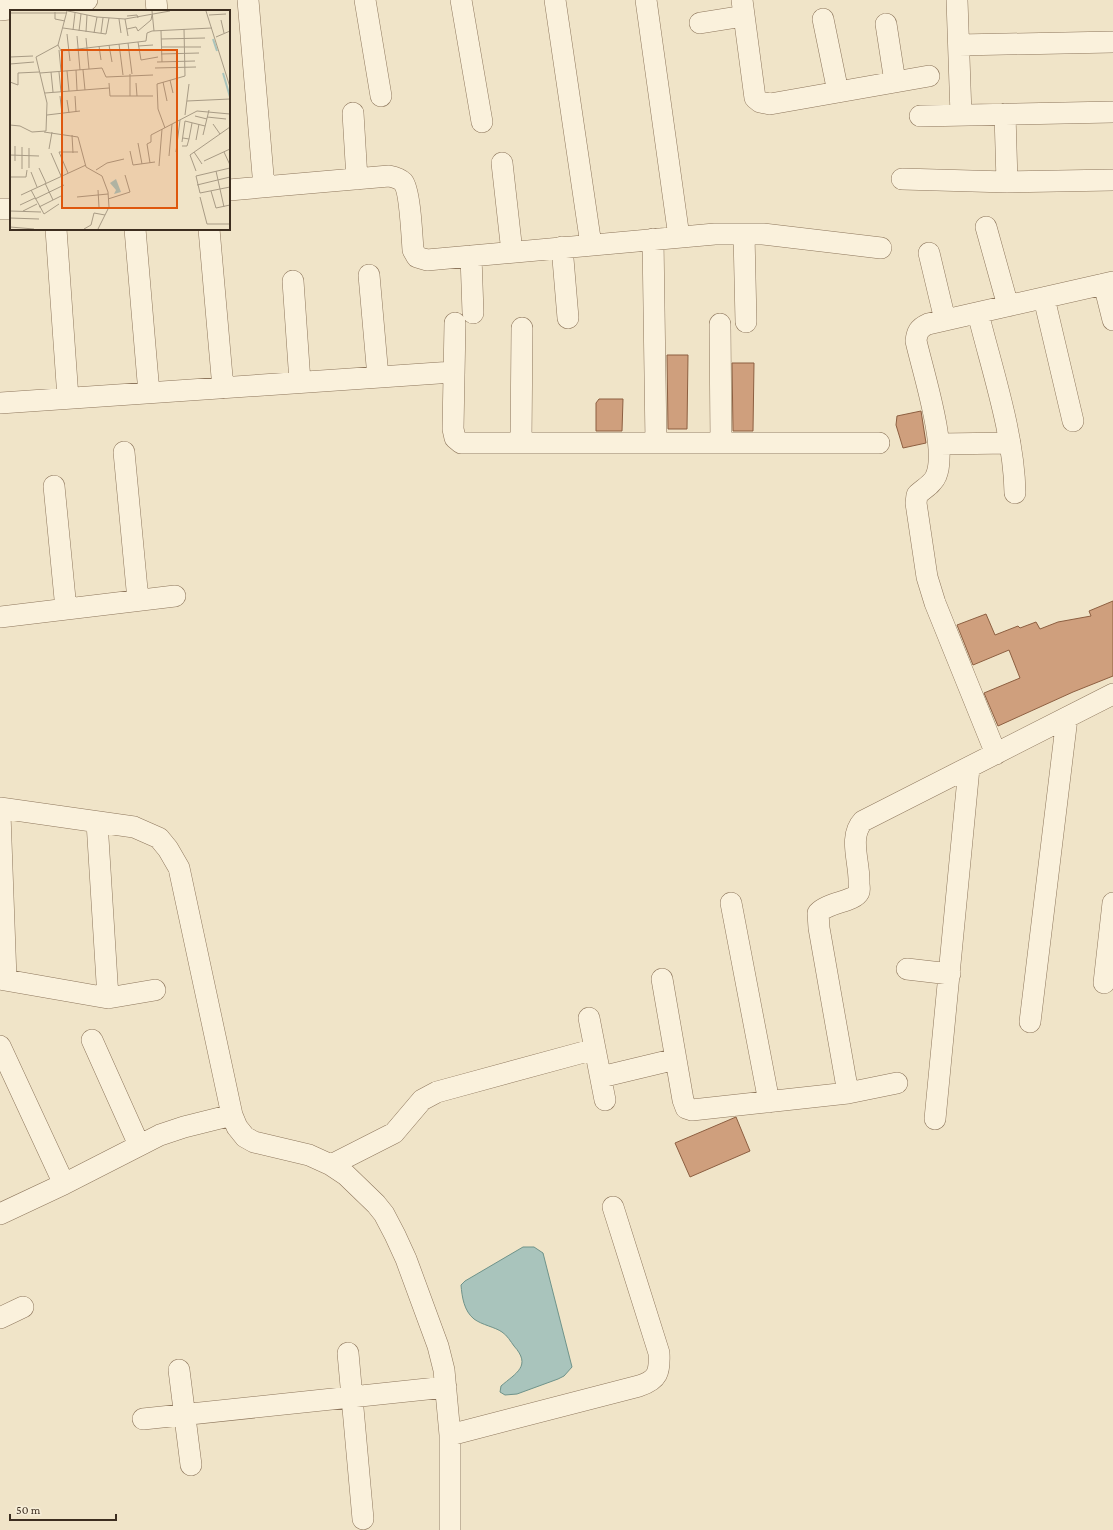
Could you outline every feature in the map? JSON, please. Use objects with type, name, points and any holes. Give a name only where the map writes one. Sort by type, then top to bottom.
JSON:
[{"type":"street","points":[[156,0],[157,10]]},
{"type":"street","points":[[248,0],[264,187]]},
{"type":"street","points":[[365,0],[381,96]]},
{"type":"street","points":[[461,0],[482,122]]},
{"type":"street","points":[[556,0],[591,244]]},
{"type":"street","points":[[646,0],[679,237]]},
{"type":"street","points":[[957,0],[961,115]]},
{"type":"street","points":[[0,10],[74,3]]},
{"type":"street","points":[[700,23],[743,8],[755,98],[760,102],[770,104],[929,76]]},
{"type":"street","points":[[823,19],[838,92]]},
{"type":"street","points":[[886,24],[895,82]]},
{"type":"street","points":[[959,45],[1113,42]]},
{"type":"street","points":[[920,116],[1113,112]]},
{"type":"street","points":[[353,113],[357,179]]},
{"type":"street","points":[[1005,114],[1007,182]]},
{"type":"street","points":[[502,163],[512,252]]},
{"type":"street","points":[[230,190],[389,176],[398,178],[404,183],[407,192],[413,250],[417,257],[427,260],[591,244],[679,237],[744,234],[763,234],[881,248]]},
{"type":"street","points":[[902,179],[1007,182],[1113,180]]},
{"type":"street","points":[[0,210],[10,208]]},
{"type":"street","points":[[986,227],[1008,306]]},
{"type":"street","points":[[56,230],[68,398]]},
{"type":"street","points":[[135,230],[149,393]]},
{"type":"street","points":[[209,230],[223,388]]},
{"type":"street","points":[[744,234],[746,322]]},
{"type":"street","points":[[653,239],[656,443]]},
{"type":"street","points":[[562,247],[568,318]]},
{"type":"street","points":[[929,253],[945,320]]},
{"type":"street","points":[[471,256],[473,313]]},
{"type":"street","points":[[369,275],[378,377]]},
{"type":"street","points":[[293,281],[300,382]]},
{"type":"street","points":[[996,754],[947,636],[927,577],[916,503],[917,495],[933,482],[937,476],[940,444],[916,341],[917,334],[920,328],[928,324],[1109,283],[1113,320]]},
{"type":"street","points":[[1044,298],[1073,421]]},
{"type":"street","points":[[978,312],[1010,443],[1015,470],[1015,493]]},
{"type":"street","points":[[455,323],[453,429],[455,438],[461,443],[879,443]]},
{"type":"street","points":[[720,324],[721,443]]},
{"type":"street","points":[[520,443],[522,328]]},
{"type":"street","points":[[0,403],[453,372]]},
{"type":"street","points":[[940,444],[1010,443]]},
{"type":"street","points":[[124,452],[138,600]]},
{"type":"street","points":[[54,486],[66,609]]},
{"type":"street","points":[[0,617],[174,596]]},
{"type":"street","points":[[848,1093],[819,928],[818,913],[824,907],[854,898],[859,892],[855,836],[857,827],[863,821],[1113,694]]},
{"type":"street","points":[[1030,1022],[1067,718]]},
{"type":"street","points":[[935,1118],[969,768]]},
{"type":"street","points":[[0,808],[134,827],[159,838],[168,848],[179,868],[232,1116],[237,1126],[245,1137],[254,1142],[308,1155],[331,1164],[346,1175],[376,1204],[384,1214],[406,1259],[438,1346],[444,1370],[450,1435],[450,1530]]},
{"type":"street","points":[[0,814],[3,979],[108,998],[155,990]]},
{"type":"street","points":[[97,822],[108,998]]},
{"type":"street","points":[[731,903],[769,1102]]},
{"type":"street","points":[[1104,983],[1113,903]]},
{"type":"street","points":[[907,969],[950,974]]},
{"type":"street","points":[[662,979],[683,1100],[686,1108],[692,1110],[848,1093],[897,1083]]},
{"type":"street","points":[[590,1018],[605,1100]]},
{"type":"street","points":[[92,1040],[139,1145]]},
{"type":"street","points":[[0,1046],[64,1184]]},
{"type":"street","points":[[331,1164],[394,1133],[422,1100],[437,1092],[595,1049]]},
{"type":"street","points":[[601,1078],[676,1059]]},
{"type":"street","points":[[0,1214],[64,1184],[160,1135],[184,1127],[232,1116]]},
{"type":"street","points":[[450,1435],[650,1383],[656,1376],[659,1366],[659,1353],[613,1207]]},
{"type":"street","points":[[0,1318],[23,1307]]},
{"type":"street","points":[[348,1353],[363,1519]]},
{"type":"street","points":[[179,1370],[191,1465]]},
{"type":"street","points":[[143,1419],[446,1387]]},
{"type":"water","points":[[523,1247],[534,1247],[543,1253],[572,1367],[564,1376],[558,1379],[517,1394],[505,1395],[500,1392],[501,1386],[520,1369],[522,1359],[504,1333],[477,1321],[471,1316],[464,1304],[461,1285],[465,1281]]},
{"type":"building","points":[[667,355],[688,355],[687,429],[668,429]]},
{"type":"building","points":[[732,363],[754,363],[753,431],[733,431]]},
{"type":"building","points":[[599,399],[623,399],[622,431],[596,431],[596,403]]},
{"type":"building","points":[[921,411],[926,443],[903,448],[896,425],[897,416]]},
{"type":"building","points":[[1113,601],[1113,676],[1073,692],[998,726],[984,693],[1020,678],[1009,650],[973,665],[957,625],[986,614],[995,635],[1018,626],[1020,628],[1036,622],[1040,629],[1058,622],[1091,616],[1089,611]]},
{"type":"building","points":[[736,1117],[750,1151],[690,1177],[675,1143]]}]
